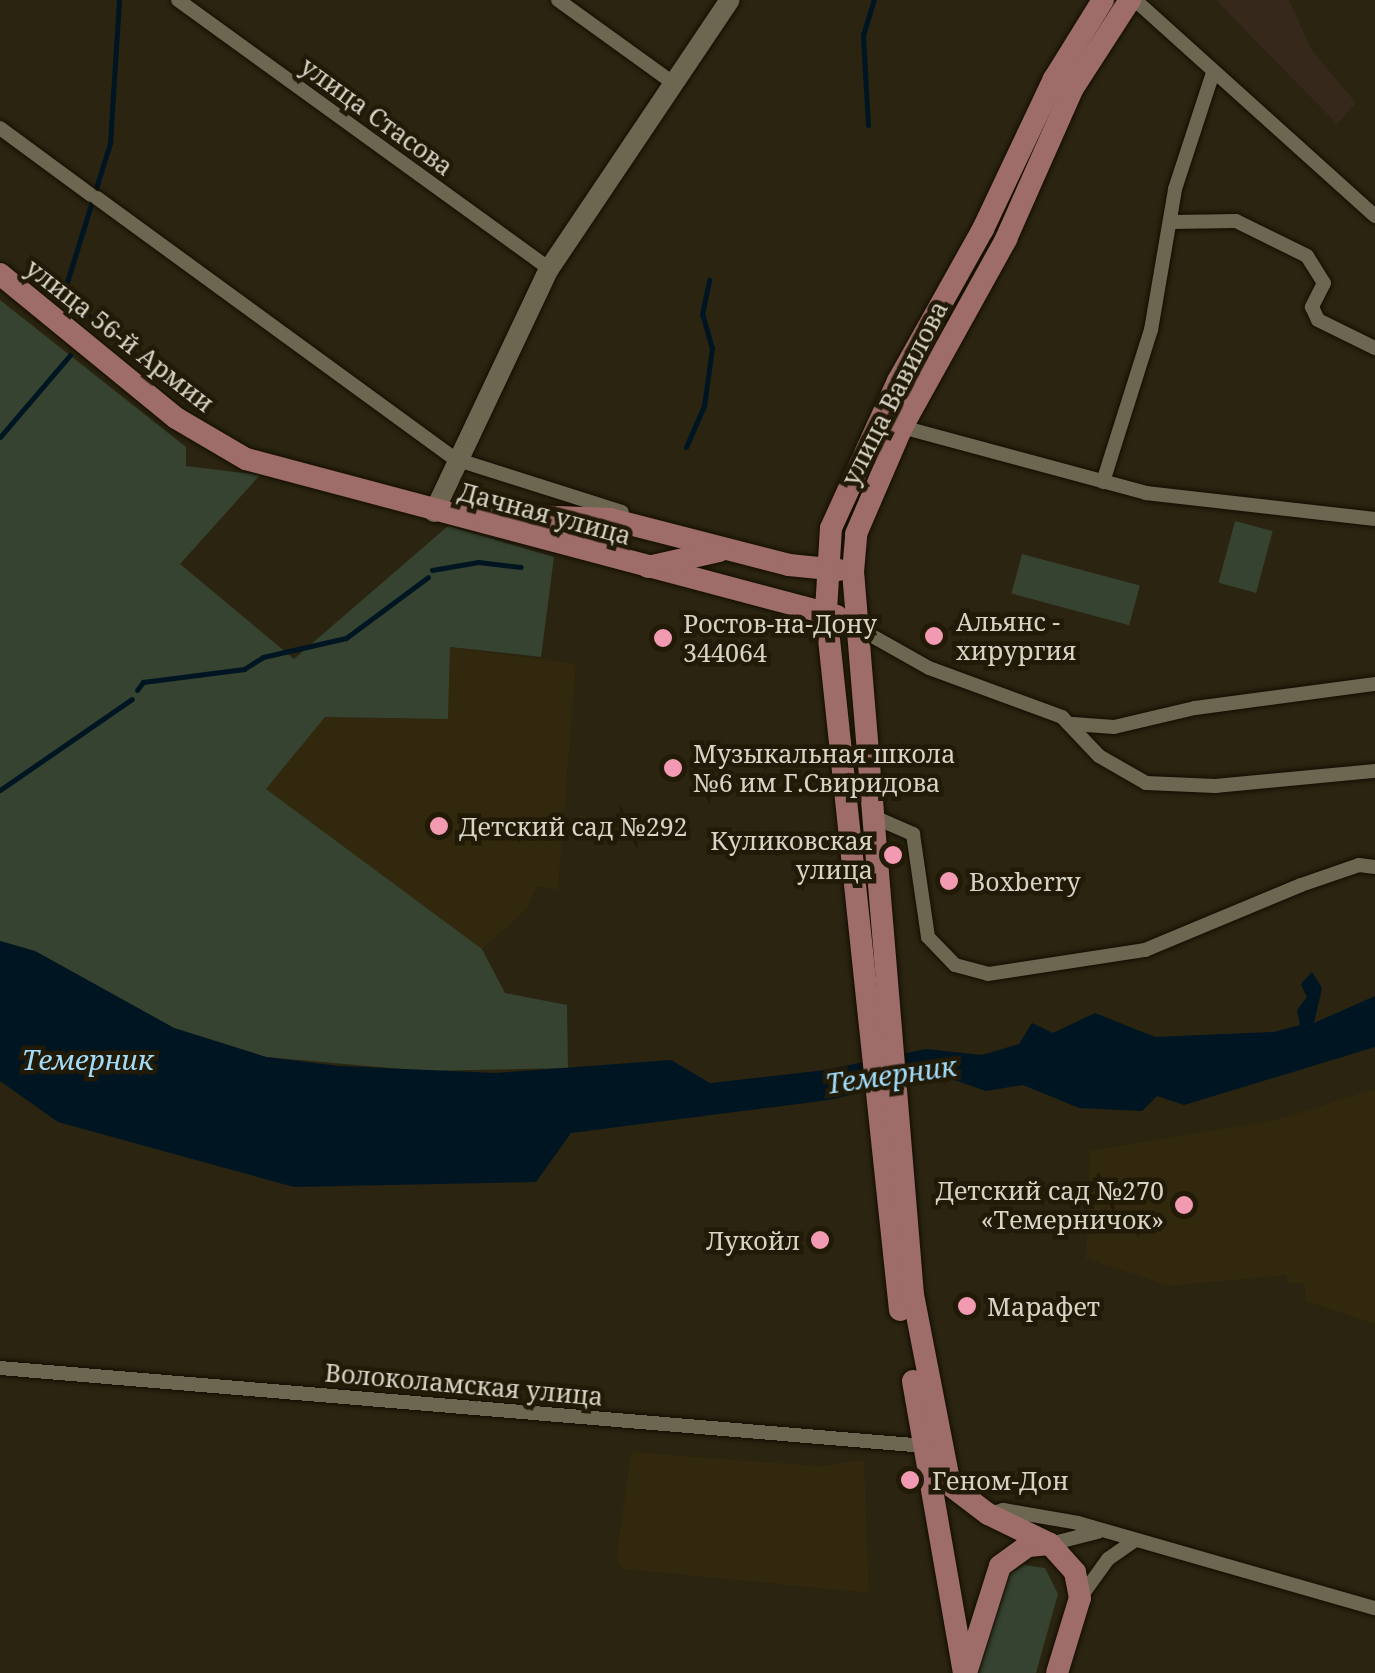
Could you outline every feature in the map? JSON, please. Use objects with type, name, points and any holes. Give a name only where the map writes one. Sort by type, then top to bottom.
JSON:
[{"type":"main road","name":"улица Вавилова","points":[[875,967],[826,611],[826,569],[842,496],[1054,79],[1103,0]]},
{"type":"main road","name":"улица Вавилова","points":[[875,967],[874,817],[853,625],[856,534],[902,427],[1006,239],[1073,88],[1133,0]]},
{"type":"main road","name":"улица 56-й Армии","points":[[0,274],[176,418],[222,447],[434,512]]},
{"type":"main road","name":"Дачная улица","points":[[434,512],[610,519],[722,550],[853,572]]},
{"type":"main road","name":"Дачная улица","points":[[434,512],[826,611],[853,625]]},
{"type":"main road","points":[[645,568],[722,550]]},
{"type":"main road","points":[[875,967],[887,1139],[965,1673]]},
{"type":"main road","points":[[932,1456],[950,1484],[988,1514],[1050,1544],[1076,1572],[1080,1598],[1057,1673]]},
{"type":"main road","points":[[965,1673],[1000,1566],[1028,1546],[1050,1544]]},
{"type":"street","name":"улица Стасова","points":[[178,0],[550,270]]},
{"type":"street","points":[[558,0],[673,83]]},
{"type":"street","points":[[434,512],[455,458],[550,270],[730,0]]},
{"type":"street","points":[[1133,0],[1375,216]]},
{"type":"street","points":[[1103,482],[1152,330],[1172,222],[1174,189],[1213,73]]},
{"type":"street","name":"Дачная улица","points":[[0,128],[455,458],[622,512],[653,530]]},
{"type":"street","points":[[1172,222],[1236,220],[1307,256],[1324,283],[1312,307],[1318,320],[1375,348]]},
{"type":"street","points":[[902,427],[1103,482],[1188,500],[1375,519]]},
{"type":"street","points":[[853,625],[929,668],[1073,724],[1114,728],[1195,708],[1375,684]]},
{"type":"street","points":[[1073,724],[1099,756],[1146,784],[1215,786],[1375,770]]},
{"type":"street","points":[[874,817],[913,834],[928,937],[955,966],[988,974],[1145,950],[1358,864],[1375,867]]},
{"type":"street","name":"Волоколамская улица","points":[[0,1368],[932,1456]]},
{"type":"street","points":[[988,1514],[1018,1512],[1103,1531],[1375,1608]]},
{"type":"street","points":[[1050,1544],[1103,1531]]},
{"type":"street","points":[[1080,1598],[1108,1559],[1134,1541]]},
{"type":"shaded area","points":[[1216,0],[1289,0],[1311,49],[1356,103],[1337,124]]},
{"type":"shaded area","name":"Детский сад №292","points":[[449,647],[576,664],[558,890],[537,886],[527,909],[482,949],[266,789],[325,717],[448,719]]},
{"type":"shaded area","points":[[1375,1089],[1375,1324],[1306,1301],[1304,1283],[1287,1283],[1286,1275],[1170,1286],[1086,1259],[1090,1151],[1272,1121]]},
{"type":"shaded area","points":[[631,1452],[819,1466],[864,1460],[869,1593],[623,1569],[616,1560]]},
{"type":"green space","points":[[0,300],[186,447],[186,466],[260,475],[180,564],[294,659],[448,526],[554,557],[541,657],[450,647],[448,719],[325,717],[266,789],[482,949],[505,993],[567,1005],[568,1068],[424,1071],[266,1057],[174,1028],[35,951],[0,941]]},
{"type":"green space","points":[[1235,521],[1273,531],[1256,593],[1218,583]]},
{"type":"green space","points":[[1022,554],[1140,586],[1129,625],[1011,594]]},
{"type":"green space","points":[[1024,1565],[1045,1568],[1058,1594],[1036,1673],[977,1673],[1008,1575]]},
{"type":"water","name":"Темерник","points":[[0,941],[35,951],[174,1028],[266,1057],[339,1066],[495,1073],[671,1060],[710,1083],[826,1070],[926,1049],[982,1055],[1019,1044],[1032,1023],[1053,1033],[1095,1013],[1155,1037],[1274,1032],[1300,1025],[1297,1010],[1307,997],[1301,984],[1312,972],[1322,988],[1314,1023],[1375,996],[1375,1047],[1184,1105],[1157,1096],[1142,1111],[1079,1108],[1023,1085],[986,1091],[928,1071],[917,1080],[829,1100],[571,1133],[536,1182],[294,1187],[58,1122],[0,1081]]},
{"type":"waterway","points":[[89,316],[63,295],[110,143],[119,0]]},
{"type":"waterway","points":[[868,125],[863,35],[874,0]]},
{"type":"waterway","points":[[686,447],[704,406],[712,348],[702,314],[709,280]]},
{"type":"waterway","points":[[0,437],[70,355]]},
{"type":"waterway","points":[[432,570],[478,562],[521,567]]},
{"type":"waterway","points":[[137,690],[143,682],[244,669],[263,657],[346,638],[428,577]]},
{"type":"waterway","points":[[0,790],[132,699]]},
{"type":"place","name":"Альянс - хирургия","points":[[934,636]]},
{"type":"place","name":"Ростов-на-Дону 344064","points":[[663,638]]},
{"type":"place","name":"Музыкальная школа №6 им Г.Свиридова","points":[[673,768]]},
{"type":"place","name":"Детский сад №292","points":[[439,826]]},
{"type":"place","name":"Куликовская улица","points":[[893,855]]},
{"type":"place","name":"Boxberry","points":[[949,881]]},
{"type":"place","name":"Детский сад №270 «Темерничок»","points":[[1184,1205]]},
{"type":"place","name":"Лукойл","points":[[820,1240]]},
{"type":"place","name":"Марафет","points":[[967,1306]]},
{"type":"place","name":"Геном-Дон","points":[[910,1480]]}]
